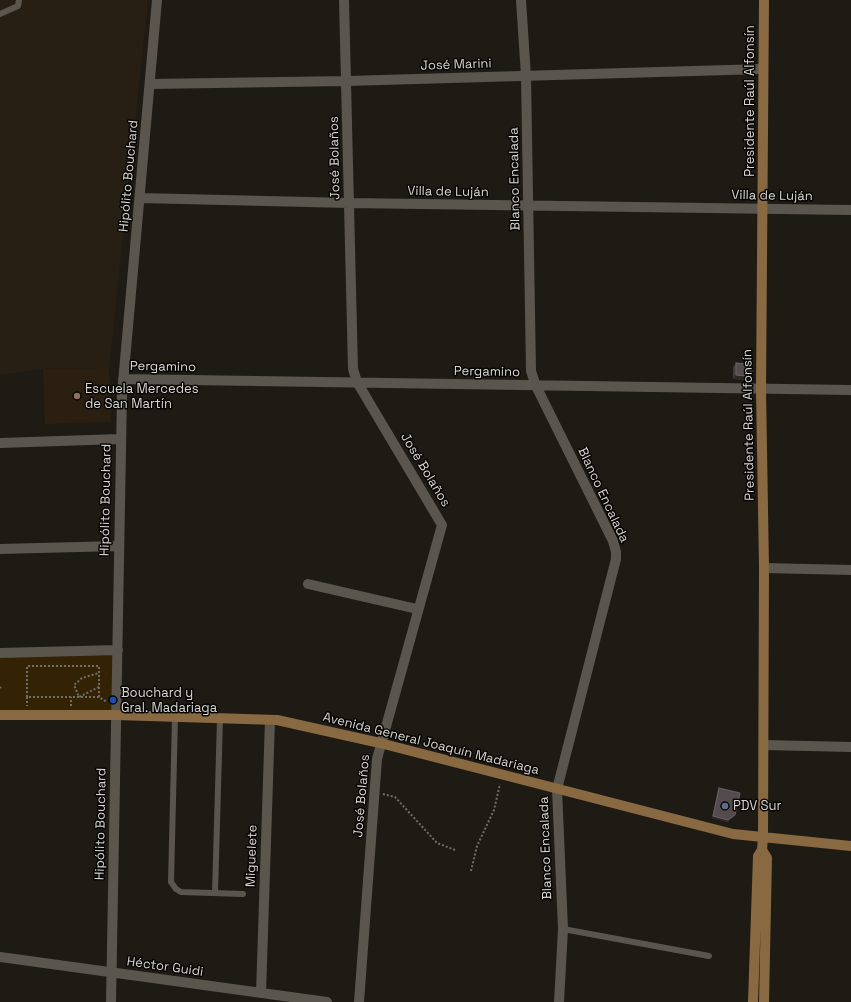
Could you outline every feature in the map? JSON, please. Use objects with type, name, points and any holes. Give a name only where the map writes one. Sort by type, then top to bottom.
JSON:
[{"type":"main road","name":"Presidente Raúl Alfonsín","points":[[753,1002],[758,856],[762,850],[763,837],[764,568],[761,389],[764,0]]},
{"type":"main road","name":"Avenida General Joaquín Madariaga","points":[[0,715],[116,712],[175,718],[270,720],[380,743],[724,832],[851,846]]},
{"type":"main road","name":"Presidente Raúl Alfonsín","points":[[762,850],[767,858],[764,1002]]},
{"type":"street","name":"Hipólito Bouchard","points":[[111,1002],[118,650],[120,439],[123,379],[157,0]]},
{"type":"street","name":"José Bolaños","points":[[344,0],[353,369],[357,382],[442,525],[417,609],[380,743],[377,760],[359,1002]]},
{"type":"street","name":"Blanco Encalada","points":[[521,0],[526,76],[531,371],[536,386],[614,542],[616,552],[616,559],[557,790],[563,929],[559,1002]]},
{"type":"street","name":"José Marini","points":[[150,84],[347,81],[763,69]]},
{"type":"street","name":"Villa de Luján","points":[[140,198],[348,203],[851,210]]},
{"type":"street","name":"Pergamino","points":[[123,379],[851,390]]},
{"type":"street","points":[[0,443],[120,439]]},
{"type":"street","points":[[0,549],[118,546]]},
{"type":"street","points":[[764,568],[851,570]]},
{"type":"street","points":[[308,584],[417,609]]},
{"type":"street","points":[[0,653],[118,650]]},
{"type":"street","name":"Miguelete","points":[[261,993],[270,720]]},
{"type":"street","points":[[764,745],[851,747]]},
{"type":"street","name":"Héctor Guidi","points":[[0,957],[327,1002]]},
{"type":"lane","points":[[0,14],[18,6],[19,0]]},
{"type":"lane","points":[[175,718],[172,882],[176,889],[181,892],[243,894]]},
{"type":"lane","points":[[215,893],[220,719]]},
{"type":"lane","points":[[563,929],[709,956]]},
{"type":"path","points":[[99,697],[99,666],[27,666],[27,697],[99,697],[116,712]]},
{"type":"path","points":[[79,697],[74,685],[82,678],[99,673]]},
{"type":"path","points":[[79,697],[99,687]]},
{"type":"path","points":[[471,871],[477,846],[494,810],[502,775]]},
{"type":"path","points":[[375,791],[395,797],[437,843],[455,850]]},
{"type":"shaded area","points":[[0,0],[148,0],[109,368],[43,369],[0,375]]},
{"type":"shaded area","name":"Escuela Mercedes de San Martín","points":[[109,368],[111,422],[45,424],[43,369]]},
{"type":"shaded area","points":[[118,650],[116,715],[0,715],[0,653]]},
{"type":"building","points":[[736,363],[751,364],[752,372],[746,376],[736,375]]},
{"type":"building","name":"PDV Sur","points":[[719,788],[740,793],[735,815],[728,820],[713,816]]},
{"type":"place","name":"Escuela Mercedes de San Martín","points":[[77,396]]},
{"type":"place","name":"Bouchard y Gral. Madariaga","points":[[113,700]]},
{"type":"place","name":"PDV Sur","points":[[725,806]]}]
